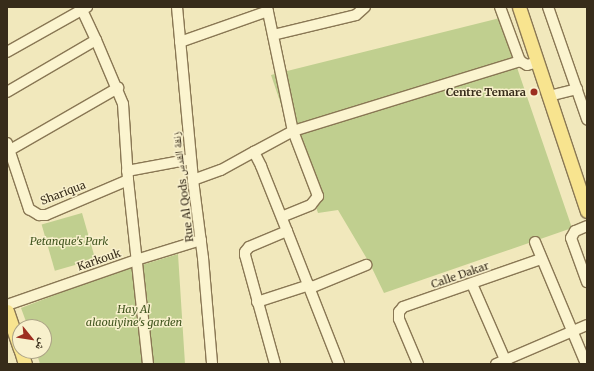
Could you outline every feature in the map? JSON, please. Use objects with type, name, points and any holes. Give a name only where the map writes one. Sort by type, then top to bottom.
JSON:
[{"type":"main road","points":[[519,7],[587,211]]},
{"type":"main road","points":[[7,311],[12,326]]},
{"type":"street","name":"Rue Al Qods زنقة القدس","points":[[177,7],[212,364]]},
{"type":"street","points":[[273,36],[356,14],[365,7]]},
{"type":"street","points":[[500,7],[520,61],[526,65],[538,62]]},
{"type":"street","points":[[548,7],[587,118]]},
{"type":"street","points":[[7,52],[85,8],[96,40],[124,104],[128,175],[148,364]]},
{"type":"street","points":[[180,42],[267,9],[292,131],[318,196],[311,205],[282,217]]},
{"type":"street","points":[[7,92],[96,40]]},
{"type":"street","points":[[193,180],[222,170],[292,131],[520,61]]},
{"type":"street","points":[[8,146],[118,88]]},
{"type":"street","points":[[549,96],[577,89]]},
{"type":"street","name":"Shariqua","points":[[8,146],[29,209],[39,215],[46,214],[128,175]]},
{"type":"street","points":[[254,152],[310,286],[339,364]]},
{"type":"street","points":[[128,175],[191,159]]},
{"type":"street","points":[[587,226],[575,231],[571,238],[587,282]]},
{"type":"street","points":[[275,364],[257,302],[245,252],[249,247],[287,231]]},
{"type":"street","name":"Karkouk","points":[[7,305],[136,260],[201,240]]},
{"type":"street","points":[[535,242],[586,364]]},
{"type":"street","name":"Calle Dakar","points":[[418,364],[400,323],[398,315],[403,307],[541,259]]},
{"type":"street","points":[[257,302],[310,286],[366,265]]},
{"type":"street","points":[[472,284],[503,363],[573,330],[587,325]]},
{"type":"green space","points":[[500,18],[572,228],[384,293],[370,264],[338,210],[318,213],[271,75]]},
{"type":"green space","name":"Petanque's Park","points":[[82,213],[95,259],[55,271],[42,225]]},
{"type":"green space","name":"Hay Al alaouiyine's garden","points":[[178,254],[185,364],[40,364],[38,359],[52,359],[52,319],[25,319],[21,308],[99,278]]},
{"type":"place","name":"Centre Temara","points":[[534,92]]}]
